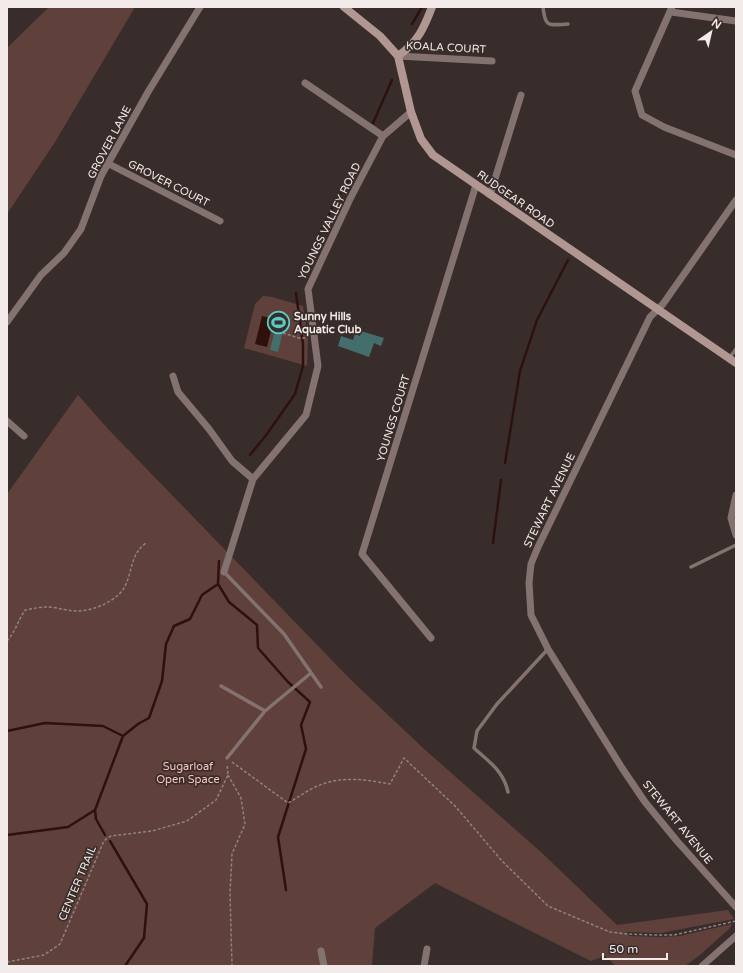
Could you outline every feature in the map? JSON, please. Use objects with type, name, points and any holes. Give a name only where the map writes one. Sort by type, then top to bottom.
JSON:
[{"type":"street","name":"GROVER LANE","points":[[7,322],[41,275],[64,253],[81,229],[101,176],[148,92],[200,7]]},
{"type":"street","name":"RUDGEAR ROAD","points":[[344,7],[380,36],[398,56],[411,112],[421,139],[432,155],[733,361]]},
{"type":"street","points":[[398,56],[407,50],[418,38],[425,26],[432,7]]},
{"type":"street","points":[[736,21],[671,9],[635,91],[642,115],[664,127],[736,155]]},
{"type":"street","name":"KOALA COURT","points":[[398,56],[492,61]]},
{"type":"street","points":[[305,83],[383,136]]},
{"type":"street","points":[[490,195],[521,95]]},
{"type":"street","name":"YOUNGS VALLEY ROAD","points":[[224,572],[253,478],[306,415],[318,366],[308,289],[350,199],[383,136],[411,112]]},
{"type":"street","name":"GROVER COURT","points":[[109,164],[220,222]]},
{"type":"street","name":"YOUNGS COURT","points":[[430,638],[362,554],[476,185]]},
{"type":"street","name":"STEWART AVENUE","points":[[736,200],[663,304],[650,317],[538,547],[532,564],[529,583],[531,615],[548,649],[622,768],[645,802],[677,841],[736,907]]},
{"type":"street","points":[[174,376],[178,392],[209,428],[232,461],[253,478]]},
{"type":"street","points":[[7,422],[24,436]]},
{"type":"street","points":[[736,496],[731,518],[736,535]]},
{"type":"street","points":[[702,966],[736,936]]},
{"type":"street","points":[[424,966],[428,949]]},
{"type":"street","points":[[321,951],[324,966]]},
{"type":"lane","points":[[543,7],[544,19],[548,24],[568,24]]},
{"type":"lane","points":[[733,361],[736,349]]},
{"type":"lane","points":[[691,567],[736,545]]},
{"type":"lane","points":[[224,572],[284,634],[321,688]]},
{"type":"lane","points":[[508,792],[500,772],[474,748],[477,732],[497,704],[548,649]]},
{"type":"lane","points":[[227,758],[265,711],[311,673]]},
{"type":"lane","points":[[221,686],[265,711]]},
{"type":"path","points":[[283,333],[299,338],[306,338]]},
{"type":"path","points":[[7,641],[13,634],[18,620],[25,610],[46,607],[86,611],[116,597],[126,584],[131,565],[139,548],[146,543]]},
{"type":"path","points":[[227,758],[288,803],[321,784],[335,780],[373,781],[390,784],[404,758],[456,807],[502,861],[548,906],[610,932],[627,934],[674,935],[736,921]]},
{"type":"path","name":"CENTER TRAIL","points":[[7,962],[44,955],[60,944],[102,843],[106,839],[115,835],[152,831],[187,821],[216,800],[228,775],[227,758]]},
{"type":"path","points":[[228,775],[241,798],[245,824],[232,854],[230,893],[232,966]]},
{"type":"green space","points":[[49,7],[135,7],[55,142],[7,214],[7,48]]},
{"type":"green space","name":"Sunny Hills Aquatic Club","points":[[263,296],[272,297],[303,306],[308,337],[307,366],[244,348],[255,304]]},
{"type":"green space","name":"Sugarloaf Open Space","points":[[78,395],[109,430],[351,680],[423,748],[542,853],[617,925],[728,910],[734,919],[661,933],[627,932],[629,936],[680,936],[732,924],[729,929],[700,955],[685,966],[616,966],[605,956],[591,961],[435,883],[375,928],[372,966],[7,966],[7,494]]},
{"type":"shaded area","points":[[262,316],[274,319],[267,347],[255,344]]},
{"type":"building","points":[[277,321],[285,323],[278,352],[270,350]]},
{"type":"building","points":[[361,331],[384,338],[381,346],[374,343],[369,357],[338,346],[341,336],[353,340],[355,334],[360,336]]},
{"type":"waterway","points":[[412,24],[422,7]]},
{"type":"waterway","points":[[373,123],[392,80]]},
{"type":"waterway","points":[[298,278],[334,204],[351,176]]},
{"type":"waterway","points":[[505,463],[520,371],[537,320],[568,260]]},
{"type":"waterway","points":[[250,455],[267,434],[295,394],[303,366],[303,344],[296,293]]},
{"type":"waterway","points":[[493,543],[501,480]]},
{"type":"waterway","points":[[123,736],[138,724],[149,718],[162,681],[166,644],[174,626],[190,619],[202,595],[218,584],[219,561]]},
{"type":"waterway","points":[[218,584],[229,602],[257,625],[258,648],[288,682],[310,702],[301,725],[306,749],[278,837],[286,890]]},
{"type":"waterway","points":[[7,731],[45,723],[103,726],[123,736]]},
{"type":"waterway","points":[[105,835],[96,819],[95,810],[123,736]]},
{"type":"waterway","points":[[7,835],[68,827],[95,810]]},
{"type":"waterway","points":[[110,841],[147,904],[144,938],[125,966]]},
{"type":"place","name":"Sunny Hills Aquatic Club","points":[[278,322]]}]
